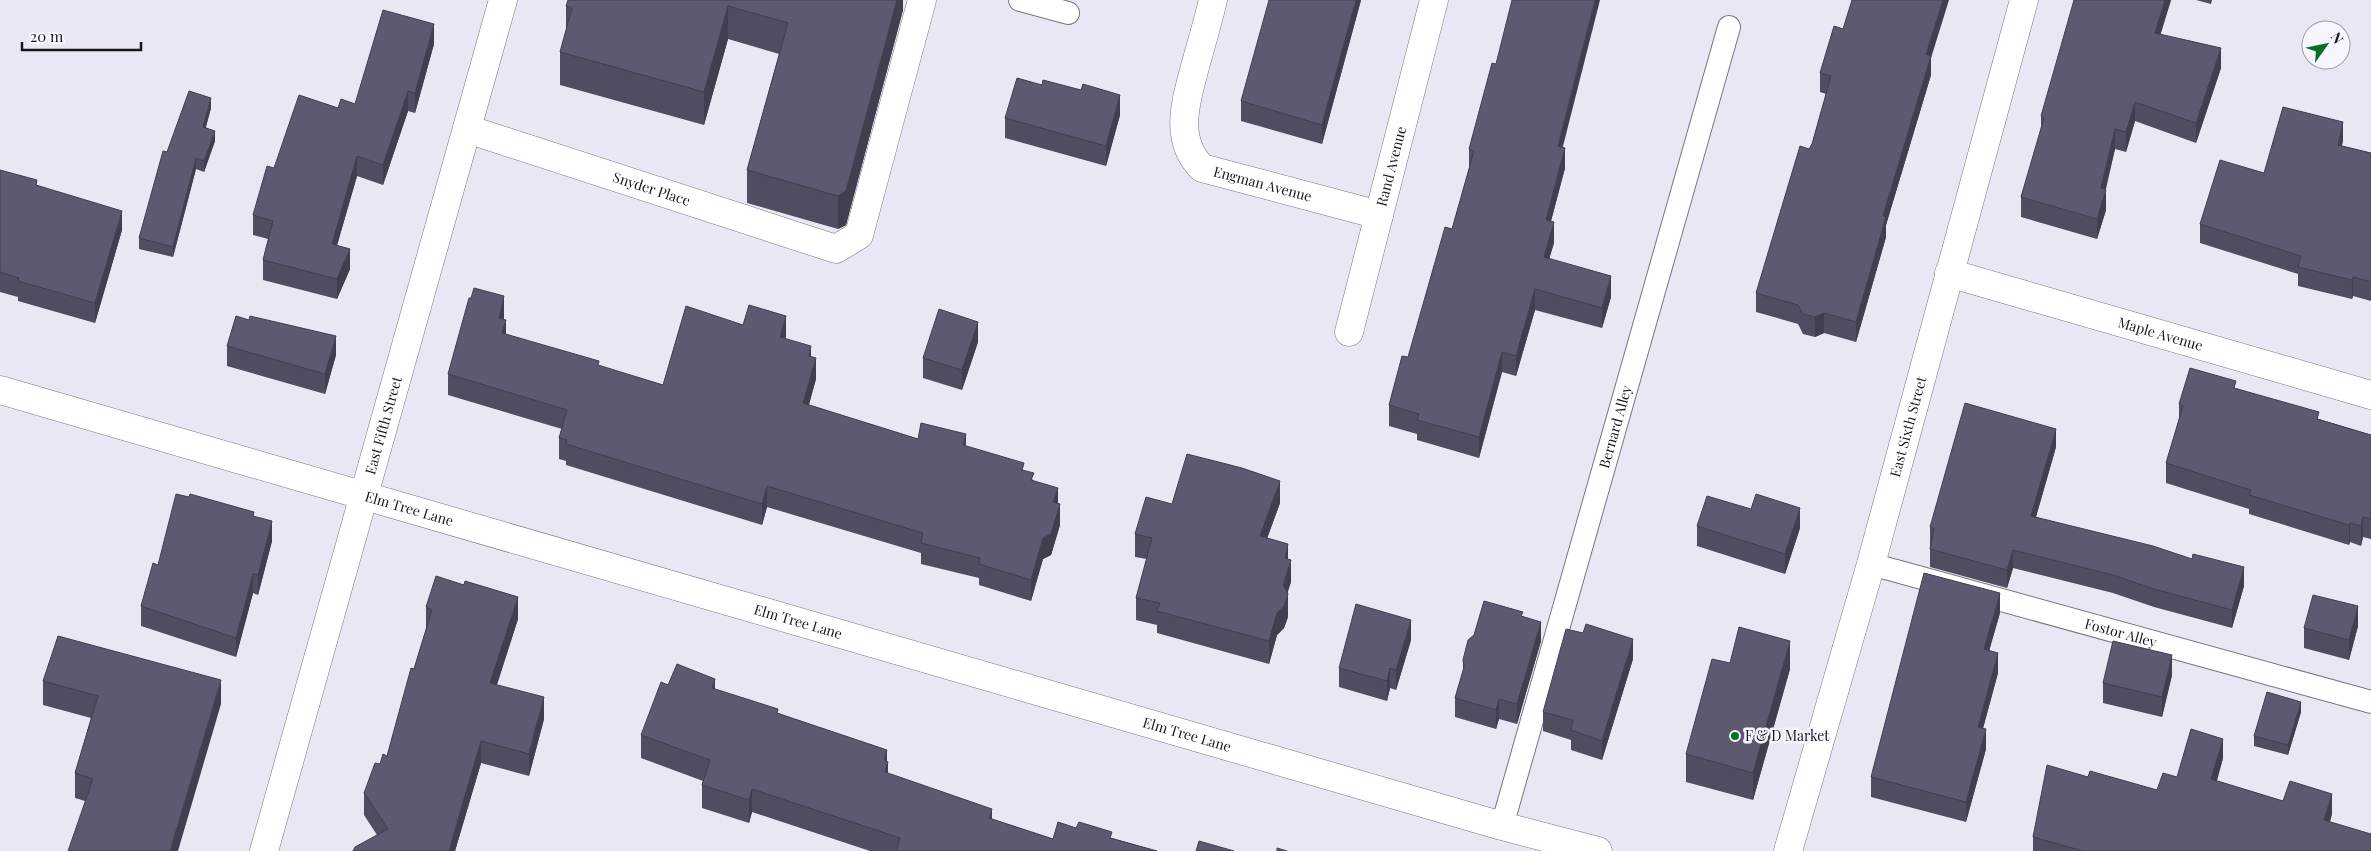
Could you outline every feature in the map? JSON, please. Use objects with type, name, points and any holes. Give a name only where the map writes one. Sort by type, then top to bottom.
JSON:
[{"type":"street","name":"East Fifth Street","points":[[264,851],[503,0]]},
{"type":"street","name":"Snyder Place","points":[[467,129],[836,249],[859,234],[922,0]]},
{"type":"street","name":"Engman Avenue","points":[[1213,0],[1184,109],[1184,130],[1194,159],[1202,168],[1379,215]]},
{"type":"street","name":"Rand Avenue","points":[[1349,332],[1434,0]]},
{"type":"street","name":"East Sixth Street","points":[[1788,851],[1871,564],[2024,0]]},
{"type":"street","name":"Maple Avenue","points":[[1949,273],[2371,394]]},
{"type":"street","name":"Elm Tree Lane","points":[[0,390],[1502,826],[1598,851]]},
{"type":"lane","points":[[1020,0],[1068,12]]},
{"type":"lane","name":"Bernard Alley","points":[[1502,826],[1729,27]]},
{"type":"lane","name":"Fostor Alley","points":[[1871,564],[2371,702]]},
{"type":"building","points":[[568,0],[897,0],[846,191],[838,196],[747,170],[788,23],[728,6],[704,92],[560,52],[572,8],[566,6]]},
{"type":"building","points":[[1269,0],[1356,0],[1322,125],[1241,101]]},
{"type":"building","points":[[1512,0],[1595,0],[1558,146],[1565,148],[1546,220],[1554,222],[1544,257],[1611,276],[1602,308],[1535,289],[1516,356],[1502,352],[1479,437],[1417,420],[1419,414],[1389,405],[1402,356],[1408,357],[1445,227],[1452,229],[1474,151],[1469,149],[1492,63],[1496,64]]},
{"type":"building","points":[[1852,0],[1943,0],[1926,54],[1931,56],[1883,216],[1886,217],[1856,322],[1824,313],[1815,317],[1803,314],[1798,305],[1756,293],[1800,146],[1809,149],[1812,144],[1831,76],[1820,73],[1834,26],[1843,29]]},
{"type":"building","points":[[2074,0],[2165,0],[2155,33],[2221,48],[2196,123],[2135,102],[2126,132],[2115,129],[2101,188],[2106,190],[2097,219],[2021,197],[2044,118],[2041,116]]},
{"type":"building","points":[[383,10],[434,24],[415,93],[408,91],[383,165],[357,156],[332,244],[350,249],[337,279],[263,260],[273,221],[253,215],[267,166],[274,168],[299,95],[338,108],[341,99],[355,104]]},
{"type":"building","points":[[1017,78],[1042,85],[1043,80],[1081,90],[1083,84],[1120,95],[1106,146],[1005,118]]},
{"type":"building","points":[[189,91],[211,98],[203,127],[215,131],[204,161],[196,158],[173,247],[139,238],[163,151],[167,152]]},
{"type":"building","points":[[2283,107],[2343,122],[2338,145],[2371,153],[2371,282],[2353,277],[2352,280],[2298,267],[2301,256],[2200,224],[2220,160],[2264,173]]},
{"type":"building","points":[[0,170],[37,180],[36,185],[122,211],[95,303],[18,281],[19,278],[0,272]]},
{"type":"building","points":[[474,288],[504,296],[499,318],[506,320],[502,333],[599,361],[598,365],[663,385],[686,306],[743,325],[749,305],[786,316],[780,337],[811,346],[809,356],[816,358],[803,403],[918,439],[921,423],[966,434],[963,445],[1024,463],[1022,470],[1034,473],[1031,480],[1058,488],[1053,502],[1060,504],[1051,534],[1043,538],[1031,580],[979,564],[980,558],[921,543],[923,533],[767,486],[762,504],[566,444],[567,440],[559,438],[567,410],[448,374],[469,298],[471,298]]},
{"type":"building","points":[[939,309],[978,322],[962,370],[923,358]]},
{"type":"building","points":[[236,316],[249,320],[250,316],[336,336],[325,374],[227,346]]},
{"type":"building","points":[[2190,368],[2236,381],[2234,388],[2319,412],[2317,419],[2371,435],[2371,519],[2363,517],[2361,526],[2350,523],[2349,525],[2249,495],[2251,490],[2166,463],[2183,406],[2179,404]]},
{"type":"building","points":[[1965,403],[2056,429],[2031,516],[2153,546],[2192,559],[2193,554],[2244,567],[2232,610],[2154,589],[2113,575],[2013,550],[2007,570],[1930,549],[1934,529],[1930,527]]},
{"type":"building","points":[[1187,454],[1242,468],[1280,481],[1260,536],[1288,544],[1285,558],[1291,560],[1283,585],[1288,594],[1284,606],[1277,613],[1269,641],[1157,611],[1160,603],[1136,598],[1152,538],[1135,534],[1146,497],[1172,504]]},
{"type":"building","points":[[176,494],[189,497],[190,494],[254,512],[253,516],[272,521],[258,575],[253,574],[236,638],[141,606],[153,563],[158,565]]},
{"type":"building","points":[[1756,494],[1800,508],[1785,554],[1697,526],[1707,496],[1751,509]]},
{"type":"building","points":[[1924,573],[2000,593],[1984,649],[1998,653],[1978,727],[1986,729],[1966,802],[1871,777]]},
{"type":"building","points":[[436,576],[464,585],[465,581],[518,597],[490,683],[544,697],[529,754],[481,741],[449,851],[353,851],[355,847],[388,829],[364,793],[375,763],[380,764],[383,754],[387,756],[411,668],[414,669],[432,610],[426,607]]},
{"type":"building","points":[[2313,595],[2358,606],[2349,640],[2304,628]]},
{"type":"building","points":[[1484,601],[1523,612],[1521,616],[1541,622],[1517,704],[1499,699],[1496,710],[1455,698],[1464,667],[1463,660],[1468,640],[1474,635]]},
{"type":"building","points":[[1356,604],[1411,620],[1396,670],[1390,668],[1387,681],[1339,668]]},
{"type":"building","points":[[1586,624],[1633,639],[1602,741],[1571,730],[1573,720],[1543,712],[1566,629],[1583,633]]},
{"type":"building","name":"F & D Market","points":[[1739,627],[1790,641],[1753,773],[1686,754],[1712,659],[1730,663]]},
{"type":"building","points":[[58,636],[221,680],[170,851],[68,851],[93,779],[75,773],[98,696],[43,681]]},
{"type":"building","points":[[2113,641],[2172,655],[2162,697],[2103,683]]},
{"type":"building","points":[[677,664],[715,679],[712,688],[778,709],[777,713],[887,750],[884,760],[888,762],[885,772],[992,809],[989,818],[1053,839],[1058,822],[1076,828],[1079,822],[1112,832],[1110,838],[1157,851],[896,851],[900,838],[752,789],[749,800],[702,785],[710,760],[641,735],[661,682],[668,685]]},
{"type":"building","points":[[2267,692],[2301,702],[2288,745],[2254,736]]},
{"type":"building","points":[[2191,729],[2223,739],[2211,779],[2283,801],[2290,781],[2332,794],[2324,820],[2371,834],[2371,851],[2083,851],[2033,837],[2047,765],[2088,777],[2090,771],[2157,790],[2163,773],[2177,777]]},
{"type":"building","points":[[1199,841],[1234,851],[1196,851]]},
{"type":"place","name":"F & D Market","points":[[1735,736]]}]
